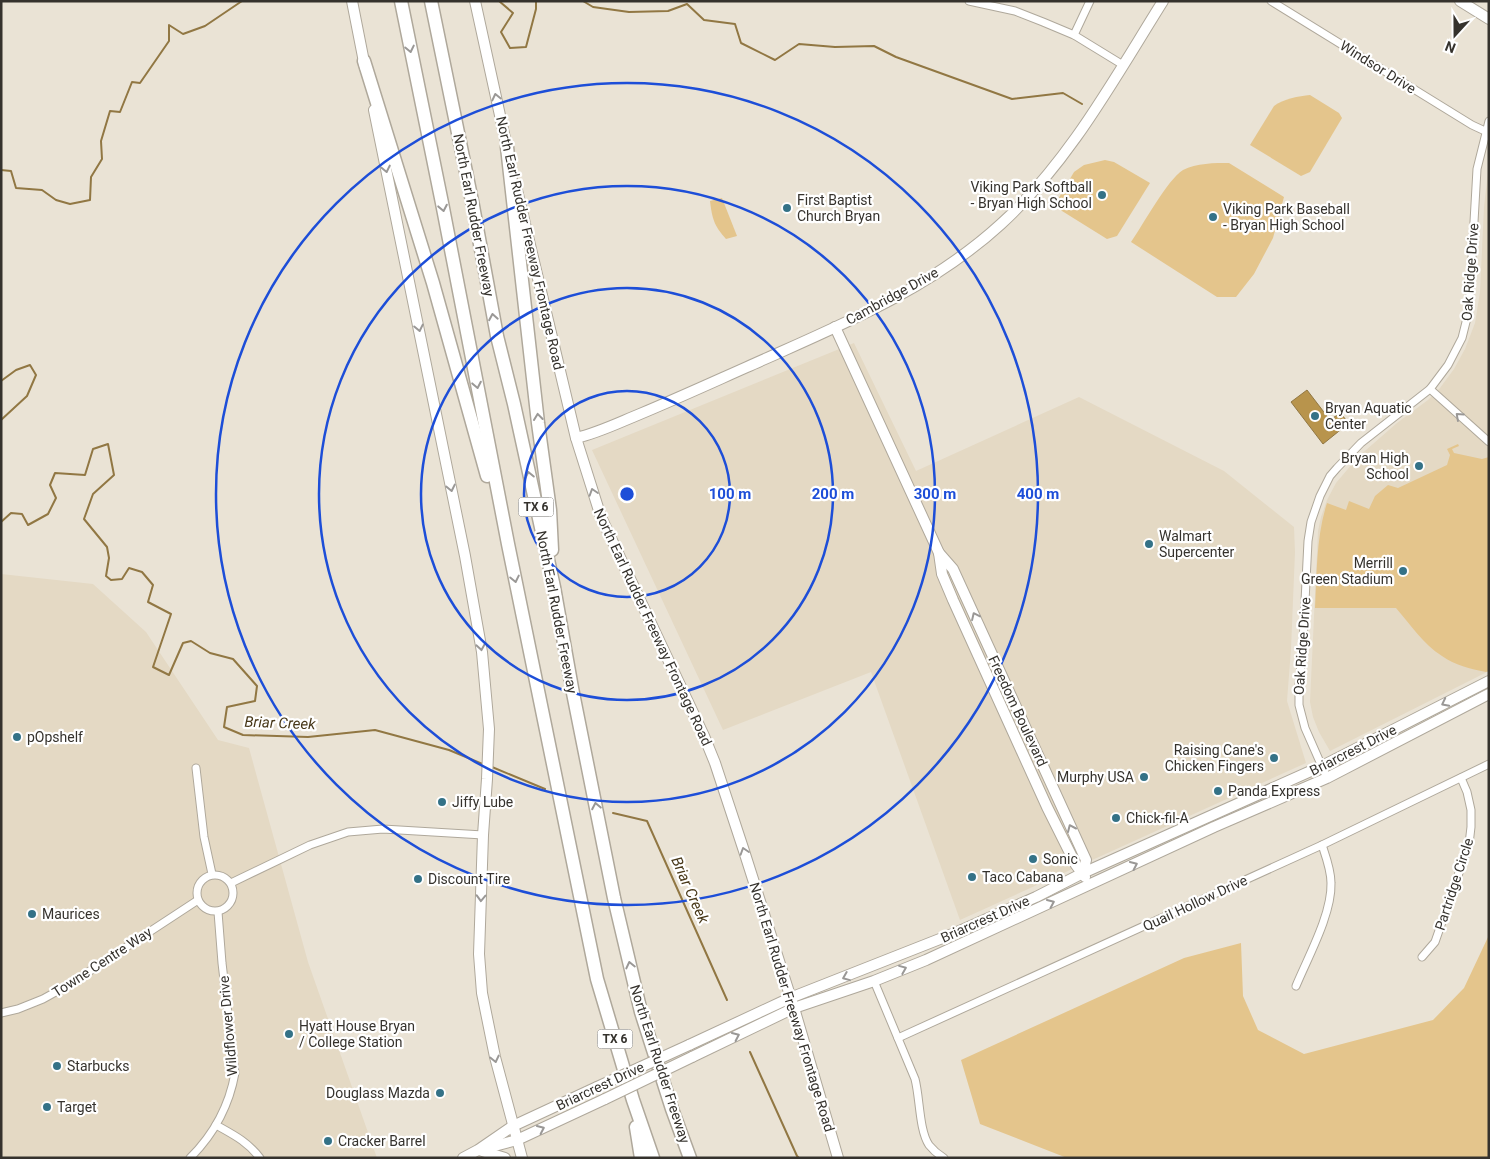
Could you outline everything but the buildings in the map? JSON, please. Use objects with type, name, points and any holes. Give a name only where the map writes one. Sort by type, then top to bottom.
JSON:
[{"type":"highway","name":"TX 6","points":[[400,1],[597,979],[633,1100],[653,1158]]},
{"type":"highway","name":"North Earl Rudder Freeway","points":[[431,1],[473,206],[497,336],[514,404],[554,587],[614,898],[641,1012],[690,1158]]},
{"type":"highway","points":[[364,61],[433,283],[508,544]]},
{"type":"highway","points":[[507,146],[538,423],[550,510],[554,587]]},
{"type":"highway","points":[[633,1100],[641,1158]]},
{"type":"main road","points":[[352,1],[481,642],[489,729],[479,954],[482,992],[495,1057],[522,1158]]},
{"type":"main road","name":"North Earl Rudder Freeway Frontage Road","points":[[475,1],[576,438],[601,517],[715,763],[794,1008],[838,1158]]},
{"type":"main road","name":"Cambridge Drive","points":[[576,438],[592,434],[673,400],[835,327],[918,285],[957,259],[1000,225],[1029,196],[1065,154],[1095,110],[1163,1]]},
{"type":"main road","points":[[1460,1],[1489,19]]},
{"type":"main road","name":"Freedom Boulevard","points":[[835,327],[939,553],[942,574],[1047,807],[1076,865],[1083,873],[1089,885]]},
{"type":"main road","name":"Freedom Boulevard","points":[[939,553],[953,568],[1086,860],[1083,873]]},
{"type":"main road","points":[[973,644],[985,639]]},
{"type":"main road","name":"Briarcrest Drive","points":[[463,1158],[513,1126],[790,998],[954,933],[1036,897],[1083,873],[1322,766],[1489,681]]},
{"type":"main road","name":"Briarcrest Drive","points":[[478,1150],[517,1140],[794,1008],[874,981],[926,960],[1214,827],[1327,778],[1489,694]]},
{"type":"main road","points":[[1003,709],[1014,703]]},
{"type":"main road","points":[[1028,764],[1040,758]]},
{"type":"main road","points":[[478,1150],[505,1158]]},
{"type":"street","points":[[969,1],[990,3],[1015,11],[1074,35],[1123,65]]},
{"type":"street","points":[[1074,35],[1090,1]]},
{"type":"street","name":"Windsor Drive","points":[[1271,1],[1472,125],[1485,131]]},
{"type":"street","name":"Oak Ridge Drive","points":[[1327,778],[1302,721],[1298,697],[1308,541],[1313,513],[1325,485],[1343,460],[1361,443],[1430,389],[1448,365],[1462,338],[1466,327],[1470,297],[1477,168],[1489,121]]},
{"type":"street","points":[[1430,389],[1489,442]]},
{"type":"street","name":"Quail Hollow Drive","points":[[898,1038],[1322,845],[1489,764]]},
{"type":"street","points":[[196,768],[203,830],[212,874]]},
{"type":"street","name":"Partridge Circle","points":[[1422,956],[1435,942],[1472,827],[1468,792],[1461,778]]},
{"type":"street","points":[[231,883],[310,845],[348,832],[384,829],[483,835]]},
{"type":"street","points":[[1296,986],[1324,920],[1329,901],[1331,884],[1329,868],[1322,845]]},
{"type":"street","points":[[220,874],[231,883],[233,890],[230,902],[227,907],[218,912],[207,910],[198,900],[196,892],[204,876],[220,874]]},
{"type":"street","name":"Towne Centre Way","points":[[1,1013],[18,1009],[49,995],[198,900]]},
{"type":"street","name":"Wildflower Drive","points":[[190,1158],[208,1138],[216,1125],[232,1088],[235,1073],[218,912]]},
{"type":"street","points":[[874,981],[916,1079],[924,1134],[929,1145],[944,1158]]},
{"type":"street","points":[[216,1125],[253,1148],[260,1158]]},
{"type":"shaded area","points":[[1310,95],[1339,113],[1342,118],[1310,172],[1301,176],[1250,145],[1274,106],[1286,100]]},
{"type":"shaded area","name":"Viking Park Softball - Bryan High School","points":[[1105,160],[1114,162],[1150,183],[1117,236],[1107,239],[1054,206],[1074,172],[1084,165]]},
{"type":"shaded area","name":"Viking Park Baseball - Bryan High School","points":[[1212,163],[1229,163],[1284,197],[1273,238],[1254,274],[1236,297],[1217,297],[1131,242],[1170,183],[1183,170]]},
{"type":"shaded area","name":"Bryan High School","points":[[1489,163],[1489,671],[1330,751],[1319,732],[1310,702],[1318,531],[1321,517],[1336,483],[1358,457],[1440,388],[1454,369],[1465,349],[1475,323],[1480,292],[1484,207]]},
{"type":"shaded area","points":[[722,198],[737,236],[726,239],[714,222],[710,201]]},
{"type":"shaded area","points":[[854,343],[916,471],[1079,397],[1224,471],[1294,527],[1295,552],[1287,701],[1306,763],[960,920],[871,672],[723,730],[592,450]]},
{"type":"shaded area","name":"Bryan Aquatic Center","points":[[1307,390],[1330,420],[1340,413],[1349,423],[1323,444],[1291,402]]},
{"type":"shaded area","name":"Merrill Green Stadium","points":[[1458,444],[1459,446],[1452,449],[1454,453],[1482,459],[1489,457],[1489,671],[1486,672],[1457,664],[1435,651],[1396,608],[1315,608],[1319,542],[1327,503],[1346,510],[1349,501],[1369,509],[1375,496],[1388,485],[1398,488],[1447,465],[1450,455],[1447,449]]},
{"type":"shaded area","points":[[1,574],[93,584],[146,632],[218,740],[249,748],[308,962],[377,1158],[1,1158]]},
{"type":"shaded area","points":[[1489,935],[1489,1158],[1067,1158],[980,1124],[961,1060],[1184,958],[1241,943],[1243,996],[1258,1030],[1304,1054],[1433,1020],[1464,988]]},
{"type":"waterway","points":[[1,170],[11,171],[16,188],[42,190],[56,200],[70,204],[90,200],[91,177],[102,159],[101,141],[110,111],[120,112],[132,82],[140,83],[169,41],[169,25],[183,34],[205,26],[242,1]]},
{"type":"waterway","points":[[499,1],[513,13],[501,32],[510,48],[526,47],[536,9],[536,1]]},
{"type":"waterway","points":[[583,1],[593,7],[629,12],[668,11],[687,4],[704,20],[735,24],[741,43],[775,60],[799,44],[835,47],[874,46],[896,57],[1012,99],[1063,93],[1082,104]]},
{"type":"waterway","name":"Briar Creek","points":[[1,381],[16,370],[30,365],[36,375],[27,396],[1,420]]},
{"type":"waterway","name":"Briar Creek","points":[[1,522],[11,513],[22,514],[28,525],[48,514],[56,498],[50,485],[55,473],[85,475],[93,449],[108,444],[114,475],[93,494],[84,519],[107,547],[109,558],[106,576],[111,580],[122,579],[129,568],[142,572],[153,585],[148,602],[171,614],[153,667],[169,675],[183,643],[191,641],[210,653],[233,659],[257,686],[255,701],[227,707],[224,727],[243,735],[308,737],[375,730],[449,750],[485,765]]},
{"type":"waterway","name":"Briar Creek","points":[[492,767],[545,789]]},
{"type":"waterway","name":"Briar Creek","points":[[613,813],[647,821],[727,1000]]},
{"type":"waterway","name":"Briar Creek","points":[[750,1052],[799,1158]]},
{"type":"place","name":"Viking Park Softball - Bryan High School","points":[[1102,195]]},
{"type":"place","name":"First Baptist Church Bryan","points":[[787,208]]},
{"type":"place","name":"Viking Park Baseball - Bryan High School","points":[[1213,217]]},
{"type":"place","name":"Bryan Aquatic Center","points":[[1315,416]]},
{"type":"place","name":"Bryan High School","points":[[1419,466]]},
{"type":"place","name":"Walmart Supercenter","points":[[1149,544]]},
{"type":"place","name":"Merrill Green Stadium","points":[[1403,571]]},
{"type":"place","name":"pOpshelf","points":[[17,737]]},
{"type":"place","name":"Raising Cane's Chicken Fingers","points":[[1274,758]]},
{"type":"place","name":"Murphy USA","points":[[1144,777]]},
{"type":"place","name":"Panda Express","points":[[1218,791]]},
{"type":"place","name":"Jiffy Lube","points":[[442,802]]},
{"type":"place","name":"Chick-fil-A","points":[[1116,818]]},
{"type":"place","name":"Sonic","points":[[1033,859]]},
{"type":"place","name":"Taco Cabana","points":[[972,877]]},
{"type":"place","name":"Discount Tire","points":[[418,879]]},
{"type":"place","name":"Maurices","points":[[32,914]]},
{"type":"place","name":"Hyatt House Bryan / College Station","points":[[289,1034]]},
{"type":"place","name":"Starbucks","points":[[57,1066]]},
{"type":"place","name":"Douglass Mazda","points":[[440,1093]]},
{"type":"place","name":"Target","points":[[47,1107]]},
{"type":"place","name":"Cracker Barrel","points":[[328,1141]]}]
